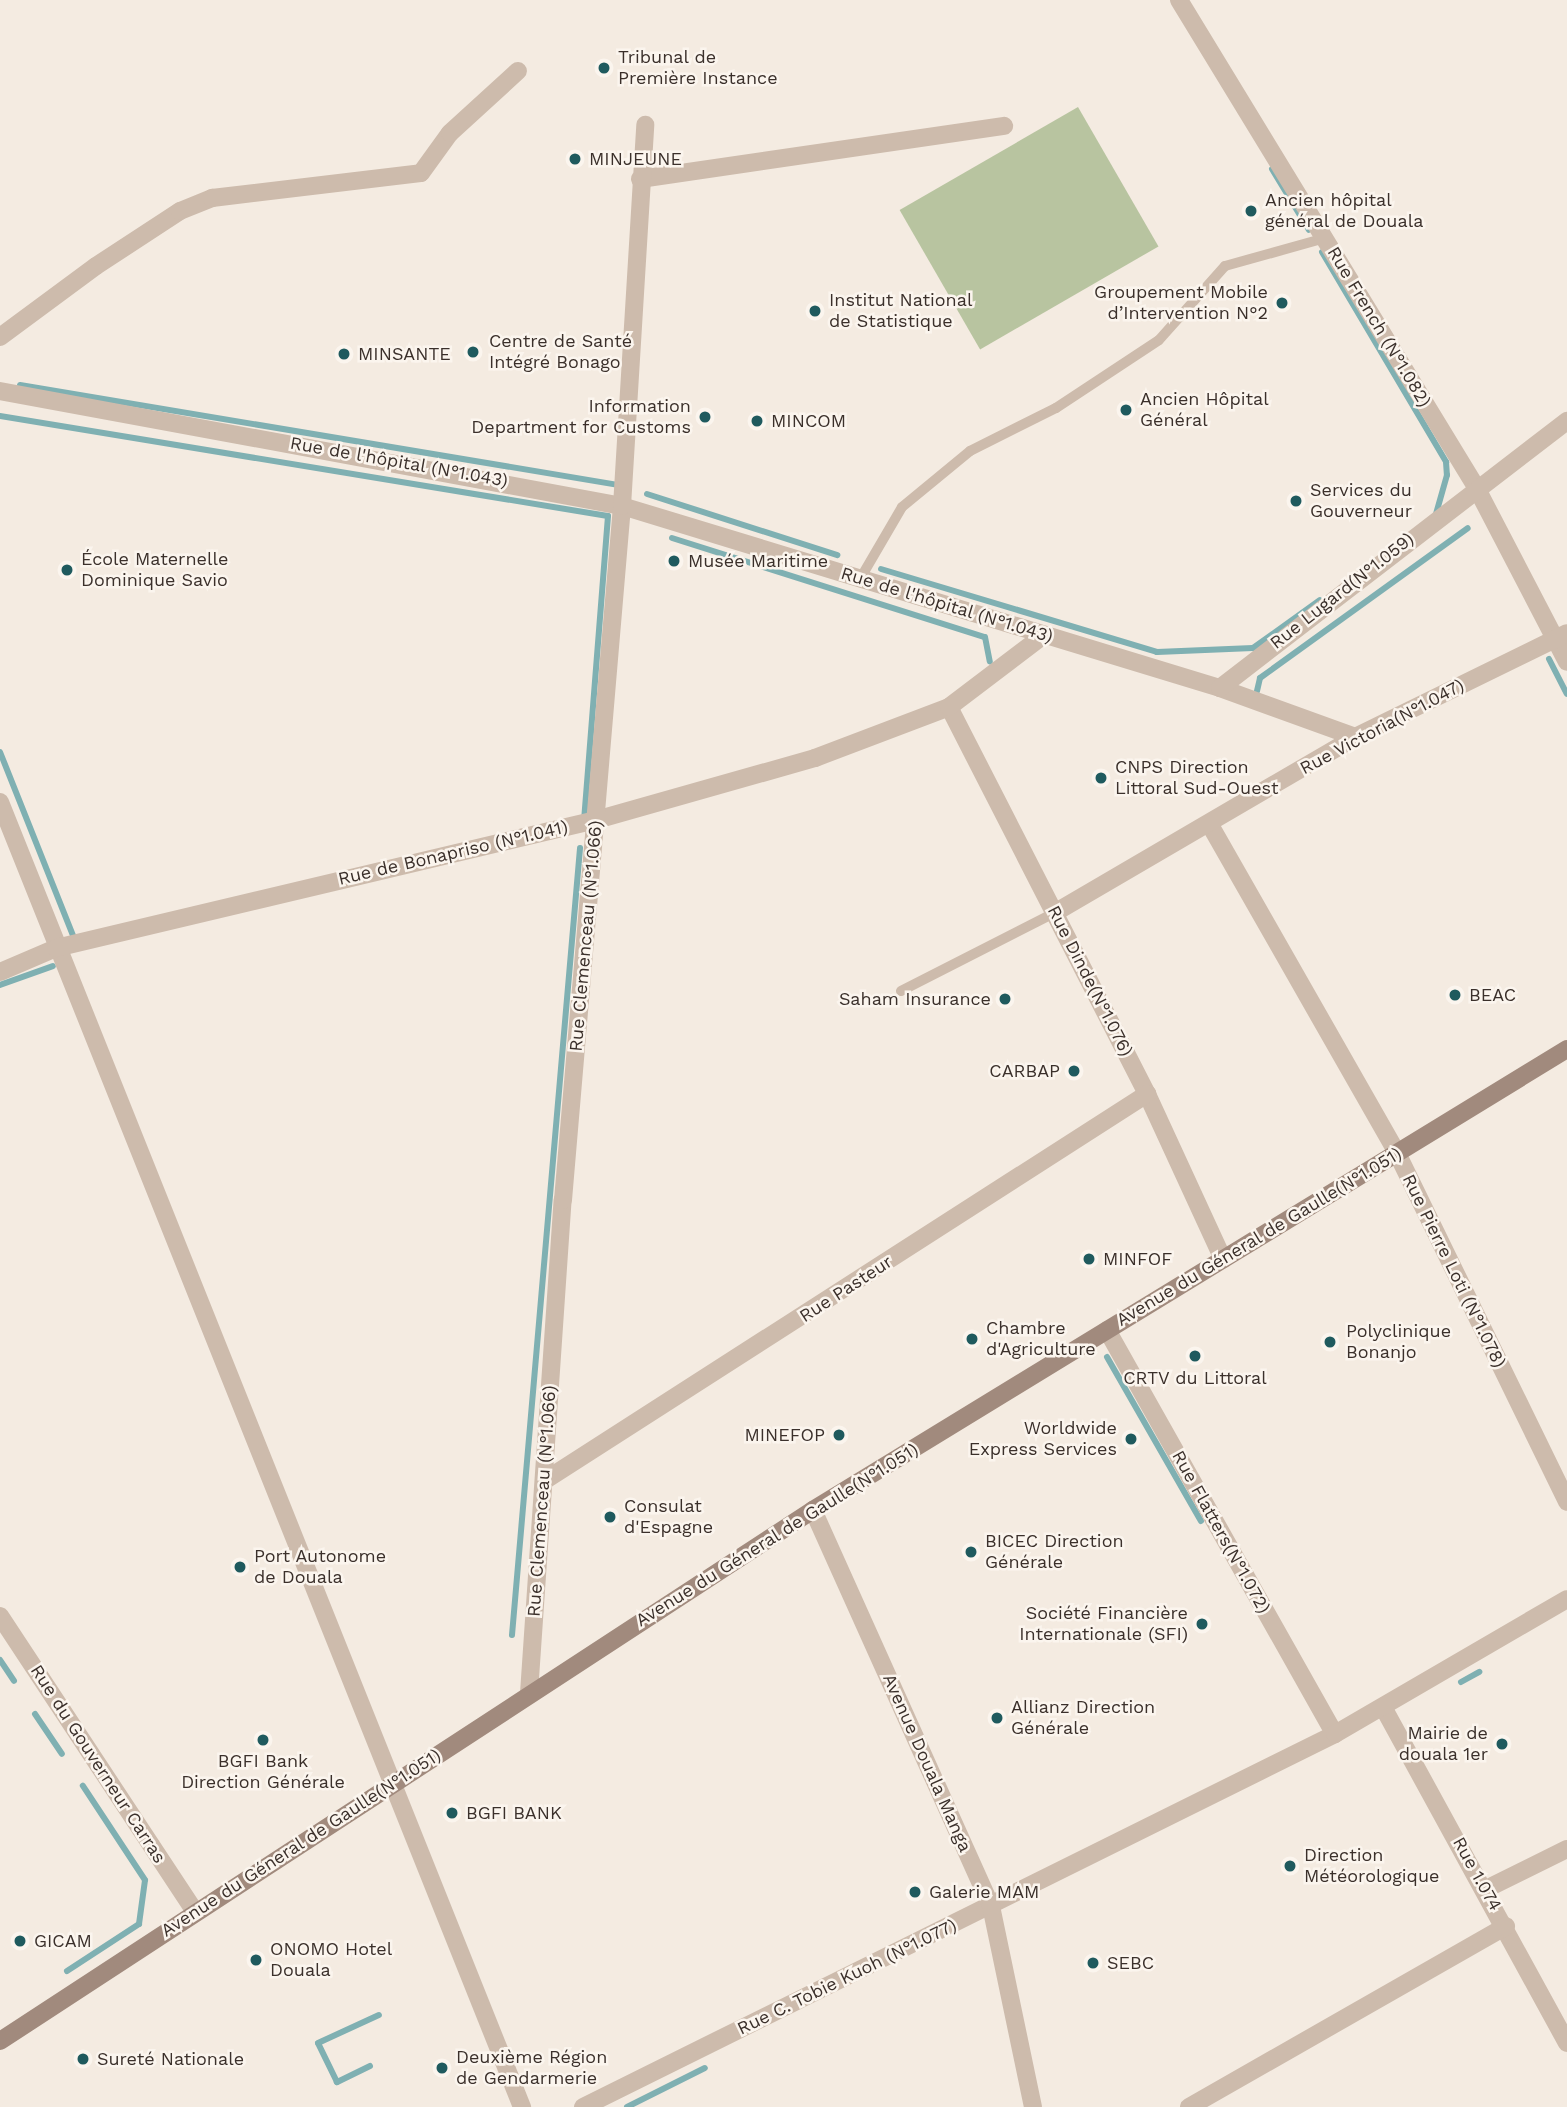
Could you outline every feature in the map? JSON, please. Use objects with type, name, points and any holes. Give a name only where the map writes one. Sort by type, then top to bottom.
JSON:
[{"type":"main road","name":"Avenue du Géneral de Gaulle(N°1.051)","points":[[0,2040],[813,1510],[1567,1049]]},
{"type":"street","name":"Rue French (N°1.082)","points":[[1179,0],[1476,487],[1561,636],[1567,662]]},
{"type":"street","points":[[0,337],[180,211],[212,198],[421,173],[450,133],[518,71]]},
{"type":"street","name":"Rue Clemenceau (N°1.066)","points":[[529,1693],[622,506],[645,125]]},
{"type":"street","points":[[640,179],[1004,126]]},
{"type":"street","name":"Rue de l'hôpital (N°1.043)","points":[[0,391],[622,506],[1220,688],[1355,737]]},
{"type":"street","name":"Rue Lugard(N°1.059)","points":[[1220,688],[1476,487],[1567,421]]},
{"type":"street","name":"Rue de Bonapriso (N°1.041)","points":[[0,972],[56,948],[596,820],[815,758],[948,707],[1044,635]]},
{"type":"street","name":"Rue Victoria(N°1.047)","points":[[1056,912],[1210,825],[1355,737],[1561,636]]},
{"type":"street","name":"Rue Dinde(N°1.076)","points":[[948,707],[1056,912],[1146,1094],[1223,1259]]},
{"type":"street","points":[[0,802],[390,1784],[522,2107]]},
{"type":"street","name":"Rue Pierre Loti (N°1.078)","points":[[1210,825],[1397,1153],[1567,1502]]},
{"type":"street","name":"Rue Pasteur","points":[[544,1481],[1146,1094]]},
{"type":"street","name":"Rue Flatters(N°1.072)","points":[[1107,1330],[1335,1734]]},
{"type":"street","name":"Avenue Douala Manga","points":[[813,1510],[991,1906],[1033,2107]]},
{"type":"street","name":"Rue C. Tobie Kuoh (N°1.077)","points":[[583,2107],[1335,1734],[1567,1599]]},
{"type":"street","name":"Rue du Gouverneur Carras","points":[[0,1616],[195,1912]]},
{"type":"street","name":"Rue 1.074","points":[[1383,1707],[1486,1889],[1567,2043]]},
{"type":"street","points":[[1486,1889],[1567,1849]]},
{"type":"street","points":[[1189,2107],[1506,1926]]},
{"type":"lane","points":[[860,579],[902,507],[970,452],[1056,408],[1159,340],[1225,266],[1325,237]]},
{"type":"lane","points":[[901,991],[1056,912]]},
{"type":"green space","points":[[1078,107],[1158,246],[980,349],[900,210]]},
{"type":"waterway","points":[[1272,169],[1309,230]]},
{"type":"waterway","points":[[1322,252],[1446,462],[1447,475],[1436,514]]},
{"type":"waterway","points":[[20,385],[618,485]]},
{"type":"waterway","points":[[0,416],[608,516],[584,818]]},
{"type":"waterway","points":[[647,494],[837,555]]},
{"type":"waterway","points":[[1257,691],[1260,678],[1468,528]]},
{"type":"waterway","points":[[672,538],[985,637],[990,662]]},
{"type":"waterway","points":[[881,569],[1157,652],[1253,648],[1320,600]]},
{"type":"waterway","points":[[1549,659],[1567,694]]},
{"type":"waterway","points":[[0,752],[74,938]]},
{"type":"waterway","points":[[512,1635],[580,848]]},
{"type":"waterway","points":[[0,985],[53,966]]},
{"type":"waterway","points":[[1107,1357],[1201,1521]]},
{"type":"waterway","points":[[0,1660],[14,1681]]},
{"type":"waterway","points":[[1461,1682],[1479,1672]]},
{"type":"waterway","points":[[35,1714],[62,1754]]},
{"type":"waterway","points":[[67,1971],[139,1924],[145,1880],[83,1786]]},
{"type":"waterway","points":[[370,2066],[337,2082],[318,2043],[379,2015]]},
{"type":"waterway","points":[[627,2107],[705,2068]]},
{"type":"place","name":"Tribunal de Première Instance","points":[[604,68]]},
{"type":"place","name":"MINJEUNE","points":[[575,159]]},
{"type":"place","name":"Ancien hôpital général de Douala","points":[[1251,211]]},
{"type":"place","name":"Groupement Mobile d’Intervention N°2","points":[[1282,303]]},
{"type":"place","name":"Institut National de Statistique","points":[[815,311]]},
{"type":"place","name":"Centre de Santé Intégré Bonago","points":[[473,352]]},
{"type":"place","name":"MINSANTE","points":[[344,354]]},
{"type":"place","name":"Ancien Hôpital Général","points":[[1126,410]]},
{"type":"place","name":"Information Department for Customs","points":[[705,417]]},
{"type":"place","name":"MINCOM","points":[[757,421]]},
{"type":"place","name":"Services du Gouverneur","points":[[1296,501]]},
{"type":"place","name":"Musée Maritime","points":[[674,561]]},
{"type":"place","name":"École Maternelle Dominique Savio","points":[[67,570]]},
{"type":"place","name":"CNPS Direction Littoral Sud-Ouest","points":[[1101,778]]},
{"type":"place","name":"BEAC","points":[[1455,995]]},
{"type":"place","name":"Saham Insurance","points":[[1005,999]]},
{"type":"place","name":"CARBAP","points":[[1074,1071]]},
{"type":"place","name":"MINFOF","points":[[1089,1259]]},
{"type":"place","name":"Chambre d'Agriculture","points":[[972,1339]]},
{"type":"place","name":"Polyclinique Bonanjo","points":[[1330,1342]]},
{"type":"place","name":"CRTV du Littoral","points":[[1195,1356]]},
{"type":"place","name":"MINEFOP","points":[[839,1435]]},
{"type":"place","name":"Worldwide Express Services","points":[[1131,1439]]},
{"type":"place","name":"Consulat d'Espagne","points":[[610,1517]]},
{"type":"place","name":"BICEC Direction Générale","points":[[971,1552]]},
{"type":"place","name":"Port Autonome de Douala","points":[[240,1567]]},
{"type":"place","name":"Société Financière Internationale (SFI)","points":[[1202,1624]]},
{"type":"place","name":"Allianz Direction Générale","points":[[997,1718]]},
{"type":"place","name":"BGFI Bank Direction Générale","points":[[263,1740]]},
{"type":"place","name":"Mairie de douala 1er","points":[[1502,1744]]},
{"type":"place","name":"BGFI BANK","points":[[452,1813]]},
{"type":"place","name":"Direction Météorologique","points":[[1290,1866]]},
{"type":"place","name":"Galerie MAM","points":[[915,1892]]},
{"type":"place","name":"GICAM","points":[[20,1941]]},
{"type":"place","name":"ONOMO Hotel Douala","points":[[256,1960]]},
{"type":"place","name":"SEBC","points":[[1093,1963]]},
{"type":"place","name":"Sureté Nationale","points":[[83,2059]]},
{"type":"place","name":"Deuxième Région de Gendarmerie","points":[[442,2068]]}]
